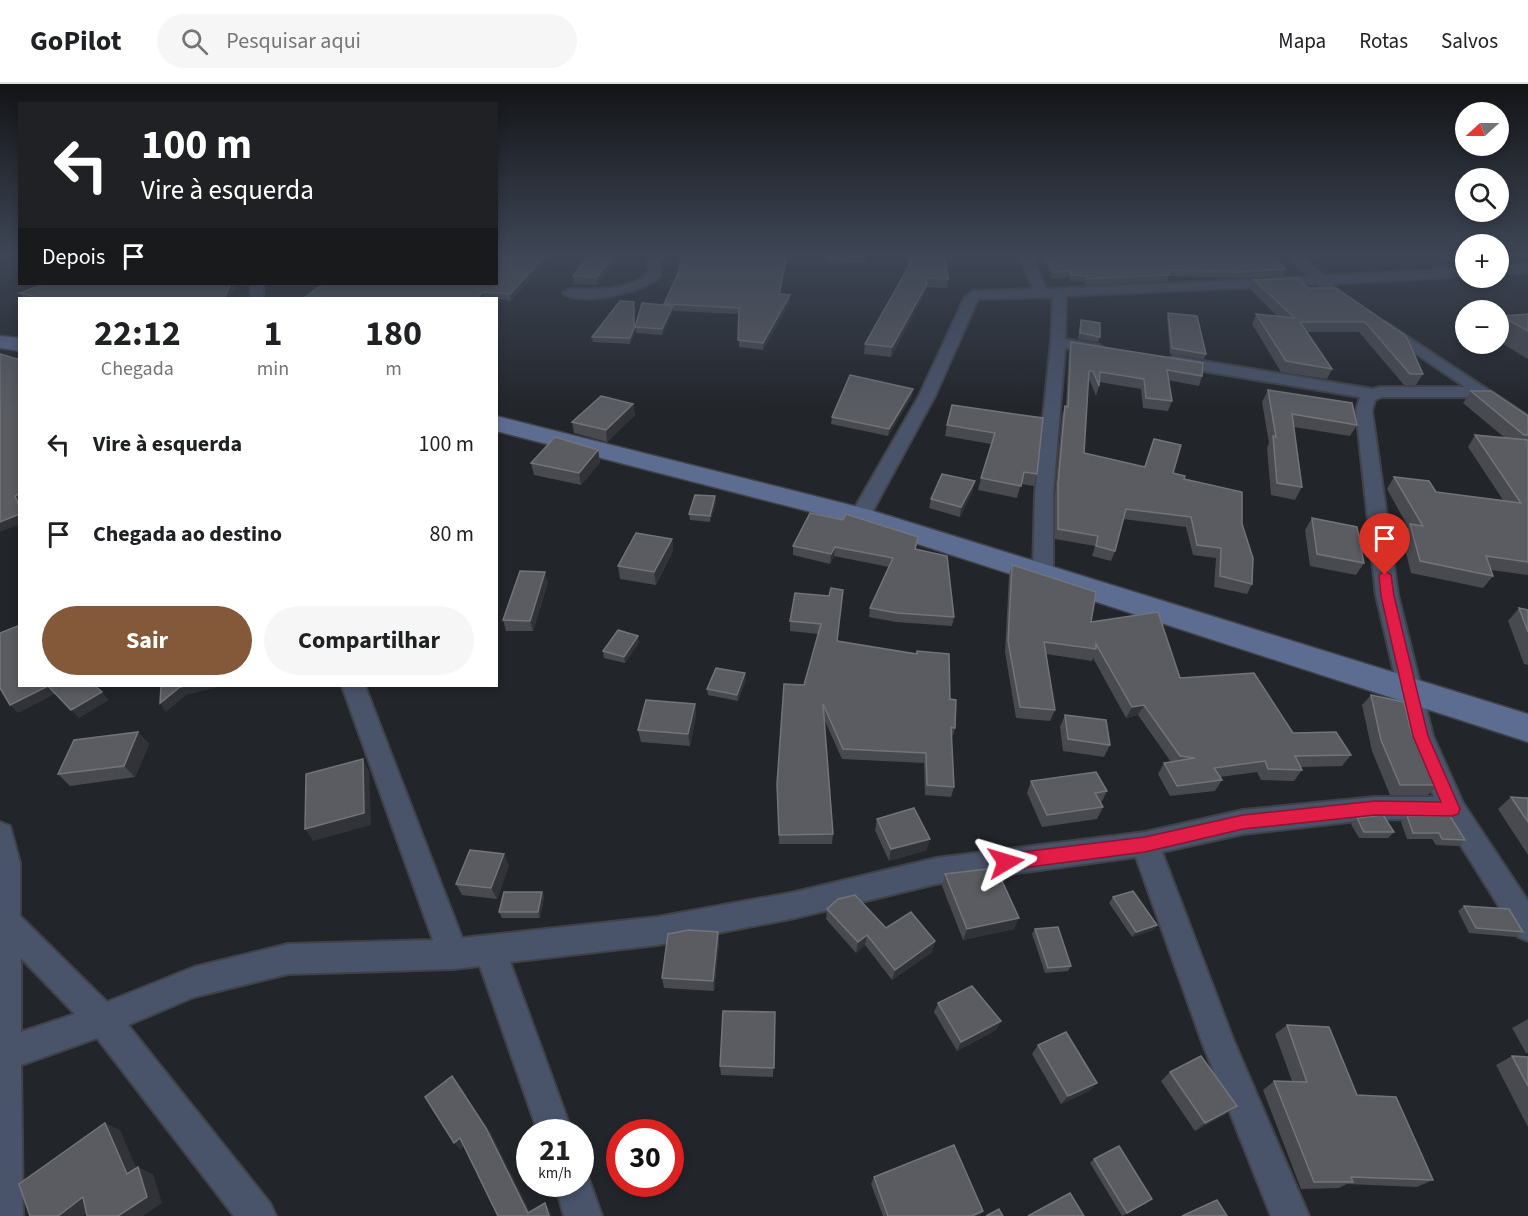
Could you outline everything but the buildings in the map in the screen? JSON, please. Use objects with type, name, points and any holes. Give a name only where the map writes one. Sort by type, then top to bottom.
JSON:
[{"type":"street","points":[[860,516],[927,396],[968,306]]},
{"type":"street","points":[[1043,572],[1044,494],[1059,306]]},
{"type":"street","points":[[1377,321],[1528,423]]},
{"type":"street","points":[[0,342],[18,345]]},
{"type":"street","points":[[1058,342],[1116,352]]},
{"type":"street","points":[[1163,359],[1373,394],[1481,392]]},
{"type":"street","points":[[1373,394],[1368,397],[1364,411],[1387,596],[1412,690],[1421,736],[1452,809],[1528,927]]},
{"type":"street","points":[[498,424],[860,516],[1043,572],[1528,728]]},
{"type":"street","points":[[353,687],[453,954]]},
{"type":"street","points":[[3,1056],[103,1020],[194,982],[288,959],[453,954],[657,931],[795,906],[936,871],[1145,844],[1243,822],[1375,808],[1452,809]]},
{"type":"street","points":[[1145,844],[1218,1042],[1290,1216]]},
{"type":"street","points":[[2,856],[7,922],[3,1056],[4,1216]]},
{"type":"street","points":[[7,922],[103,1020],[257,1216]]},
{"type":"street","points":[[490,950],[550,1119]]},
{"type":"street","points":[[577,1197],[584,1216]]},
{"type":"route","points":[[1006,862],[1145,844],[1243,822],[1375,808],[1452,809],[1421,736],[1412,690],[1387,596],[1385,575]]}]
